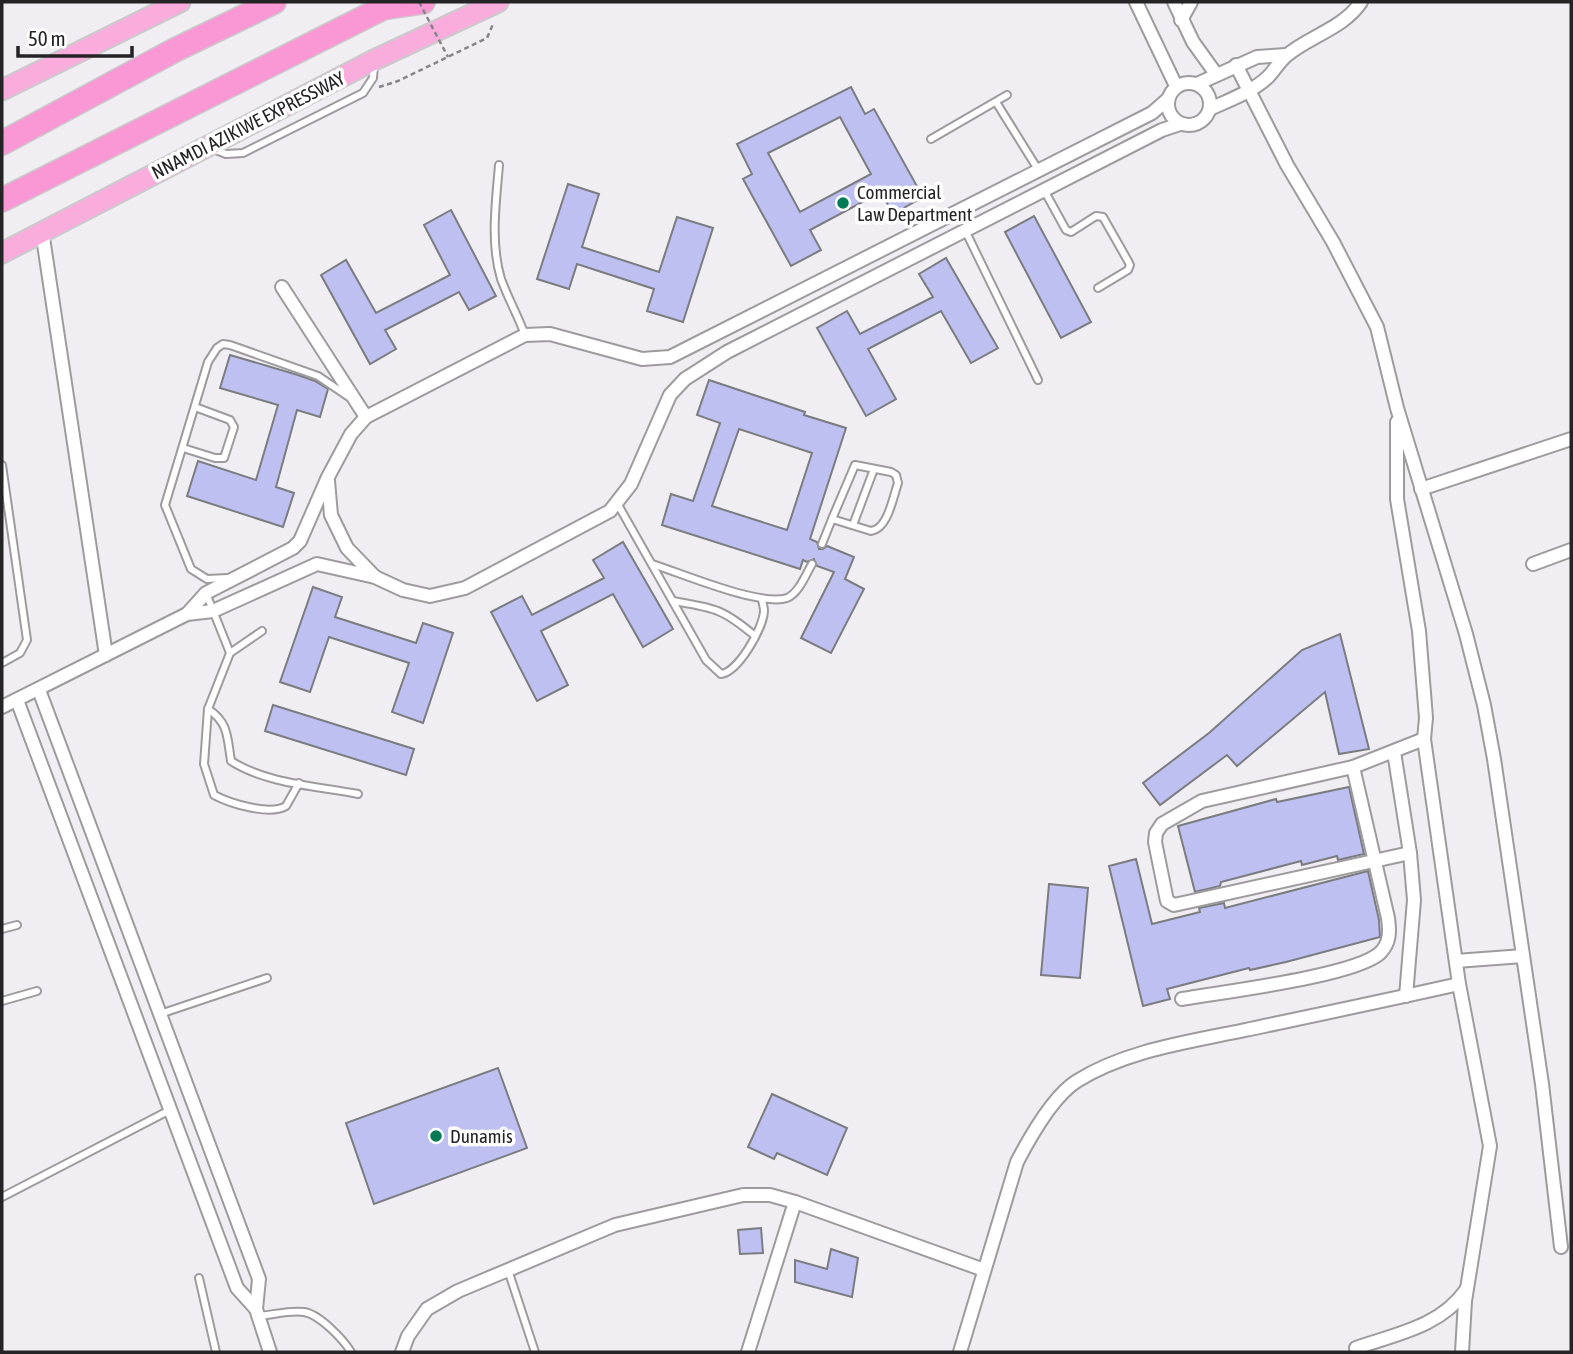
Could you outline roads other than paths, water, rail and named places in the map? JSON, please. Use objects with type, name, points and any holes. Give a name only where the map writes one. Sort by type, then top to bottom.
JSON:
[{"type":"highway","points":[[2,90],[180,2]]},
{"type":"highway","points":[[175,50],[243,2]]},
{"type":"highway","points":[[2,143],[175,50],[274,2]]},
{"type":"highway","points":[[2,200],[389,5],[421,2]]},
{"type":"highway","name":"NNAMDI AZIKIWE EXPRESSWAY","points":[[2,253],[374,60],[498,2]]},
{"type":"street","points":[[1136,2],[1176,86]]},
{"type":"street","points":[[1174,2],[1193,42],[1216,74]]},
{"type":"street","points":[[1181,20],[1191,2]]},
{"type":"street","points":[[1210,109],[1266,79],[1286,55],[1328,31],[1355,11],[1361,2]]},
{"type":"street","points":[[2,708],[187,614],[206,593],[293,548],[300,541],[328,477],[351,434],[366,417],[525,335],[561,336],[642,359],[670,357],[1152,113],[1176,86],[1183,83],[1197,84],[1257,57],[1286,55]]},
{"type":"street","points":[[1236,65],[1287,165],[1333,242],[1377,327],[1397,408],[1466,634],[1484,705],[1523,956],[1542,1084],[1561,1247]]},
{"type":"street","points":[[187,614],[213,611],[317,564],[375,577],[403,590],[430,596],[465,588],[610,511],[631,485],[670,395],[685,379],[727,352],[1162,130],[1180,124],[1195,125],[1207,116],[1210,109],[1208,94],[1197,84]]},
{"type":"street","points":[[1167,99],[1169,113],[1180,124]]},
{"type":"street","points":[[1152,113],[1162,130]]},
{"type":"street","points":[[42,231],[106,656]]},
{"type":"street","points":[[282,288],[366,417]]},
{"type":"street","points":[[1397,408],[1398,499],[1418,618],[1426,719],[1424,738],[1459,984],[1490,1146],[1463,1316],[1462,1352]]},
{"type":"street","points":[[1421,489],[1571,439]]},
{"type":"street","points":[[328,477],[331,515],[347,548],[375,577]]},
{"type":"street","points":[[1533,564],[1571,550]]},
{"type":"street","points":[[39,690],[259,1279],[257,1313]]},
{"type":"street","points":[[17,700],[237,1288],[257,1313],[270,1352]]},
{"type":"street","points":[[1410,853],[1178,905],[1167,901],[1155,842],[1156,833],[1162,824],[1202,801],[1353,766],[1424,738]]},
{"type":"street","points":[[1394,752],[1410,853],[1414,900],[1406,996]]},
{"type":"street","points":[[1182,999],[1335,972],[1365,963],[1380,953],[1388,942],[1390,931],[1353,766]]},
{"type":"street","points":[[1456,961],[1523,956]]},
{"type":"street","points":[[960,1352],[1017,1162],[1029,1138],[1074,1082],[1110,1064],[1160,1048],[1459,984]]},
{"type":"street","points":[[191,1164],[213,1156]]},
{"type":"street","points":[[402,1352],[408,1336],[427,1309],[458,1291],[615,1225],[743,1195],[770,1195],[795,1202],[984,1270]]},
{"type":"street","points":[[748,1352],[795,1202]]},
{"type":"street","points":[[1356,1349],[1437,1319],[1452,1307],[1468,1287]]},
{"type":"lane","points":[[931,139],[1007,96]]},
{"type":"lane","points":[[996,102],[1039,171]]},
{"type":"lane","points":[[499,164],[494,237],[496,260],[525,335]]},
{"type":"lane","points":[[1044,190],[1066,230],[1071,232],[1096,216],[1103,217],[1128,261],[1128,270],[1098,288]]},
{"type":"lane","points":[[965,230],[1038,380]]},
{"type":"lane","points":[[237,577],[206,579],[191,569],[165,505],[208,362],[217,348],[223,344],[318,376],[356,402]]},
{"type":"lane","points":[[183,448],[215,458],[224,458],[234,427],[230,420],[195,407]]},
{"type":"lane","points":[[2,465],[27,640],[20,653],[2,663]]},
{"type":"lane","points":[[822,544],[832,519],[855,465],[891,472],[898,479],[883,525],[877,530],[872,531],[832,519]]},
{"type":"lane","points":[[853,525],[874,468]]},
{"type":"lane","points":[[617,502],[706,660],[721,674],[730,671],[745,655],[764,612],[762,600]]},
{"type":"lane","points":[[652,564],[762,600],[788,597],[796,591],[813,564]]},
{"type":"lane","points":[[206,593],[230,653]]},
{"type":"lane","points":[[673,601],[718,609],[730,615],[755,636]]},
{"type":"lane","points":[[262,631],[230,653],[208,709],[204,764],[214,795],[226,802],[271,811],[280,809],[286,806],[299,783]]},
{"type":"lane","points":[[208,709],[224,723],[231,761],[274,778],[358,794]]},
{"type":"lane","points":[[2,929],[17,925]]},
{"type":"lane","points":[[160,1014],[267,978]]},
{"type":"lane","points":[[2,1001],[37,991]]},
{"type":"lane","points":[[2,1196],[170,1110]]},
{"type":"lane","points":[[508,1270],[535,1352]]},
{"type":"lane","points":[[199,1278],[216,1352]]},
{"type":"lane","points":[[257,1313],[306,1312],[328,1326],[351,1352]]},
{"type":"place","name":"Commercial Law Department","points":[[843,203]]},
{"type":"place","name":"Dunamis","points":[[436,1136]]}]
